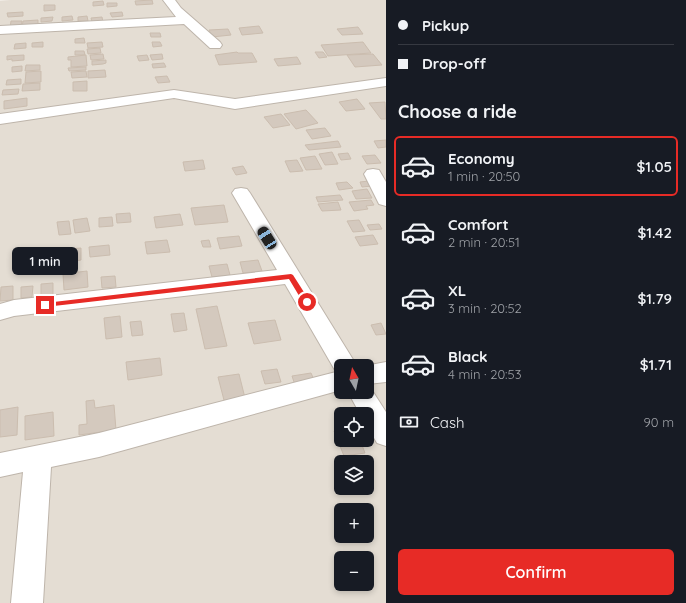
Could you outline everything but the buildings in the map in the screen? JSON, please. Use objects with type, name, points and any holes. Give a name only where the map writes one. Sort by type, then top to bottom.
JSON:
[{"type":"street","points":[[169,0],[187,20],[215,45]]},
{"type":"street","points":[[0,30],[187,20]]},
{"type":"street","points":[[0,118],[174,94],[235,104],[386,82]]},
{"type":"street","points":[[373,174],[386,200]]},
{"type":"street","points":[[240,193],[341,359]]},
{"type":"street","points":[[0,312],[14,308],[291,276]]},
{"type":"street","points":[[374,374],[386,372]]},
{"type":"street","points":[[0,465],[99,445],[334,382]]},
{"type":"street","points":[[365,399],[386,435]]},
{"type":"street","points":[[26,603],[38,457]]},
{"type":"shaded area","points":[[386,0],[386,603],[0,603],[0,1]]},
{"type":"route","points":[[45,305],[291,276],[307,302]]}]
